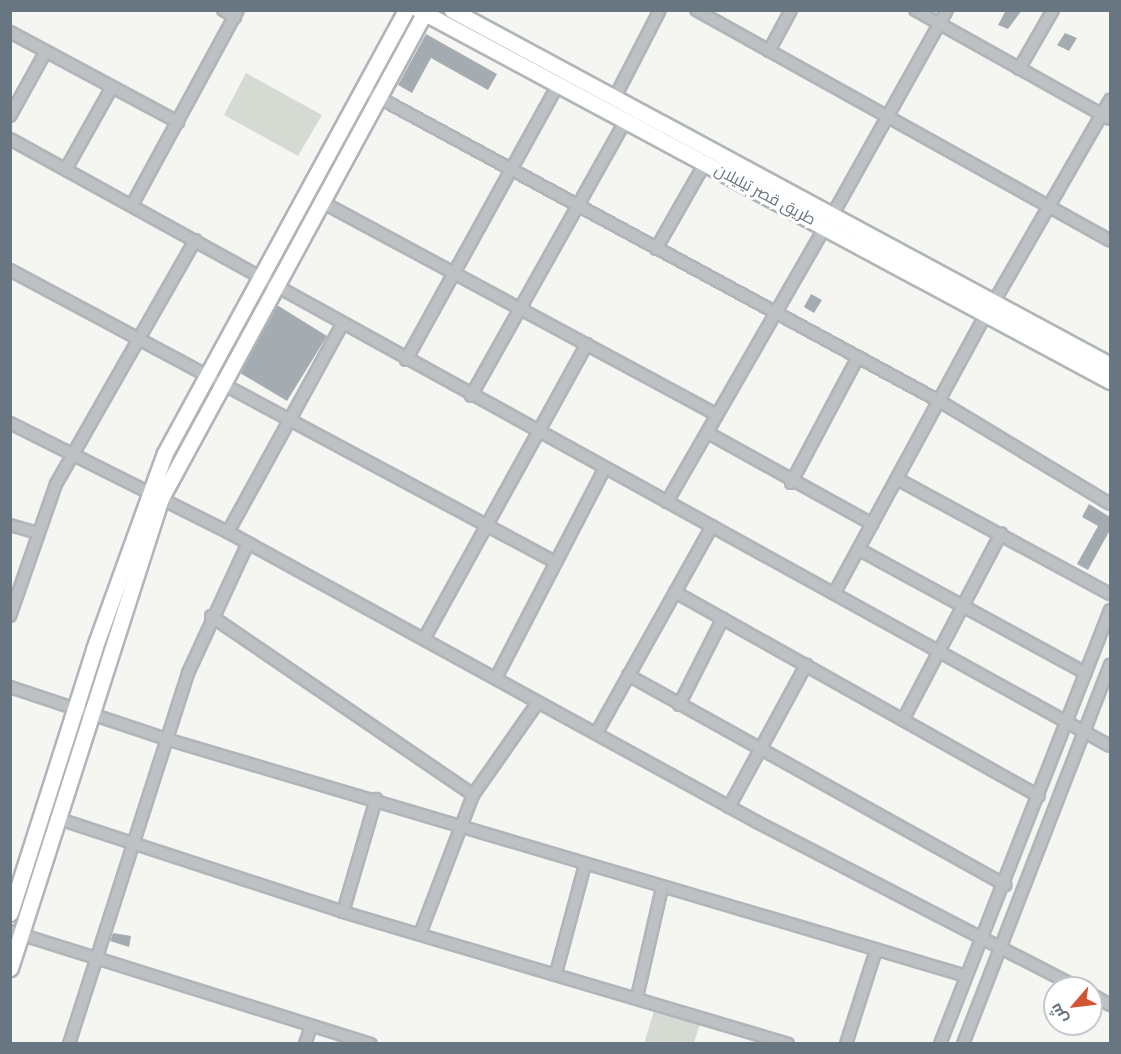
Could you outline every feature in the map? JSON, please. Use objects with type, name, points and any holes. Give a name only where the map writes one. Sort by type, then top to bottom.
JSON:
[{"type":"main road","points":[[10,913],[75,710],[154,495],[206,376],[406,10]]},
{"type":"main road","name":"طريق قصر تيليلان","points":[[452,10],[615,97],[829,220],[991,306],[1110,365]]},
{"type":"main road","points":[[10,968],[16,933],[91,715],[154,495],[221,382],[423,12]]},
{"type":"main road","name":"طريق قصر تيليلان","points":[[423,12],[705,163],[829,220]]},
{"type":"main road","name":"طريق قصر تيليلان","points":[[991,306],[1110,381]]},
{"type":"street","points":[[132,205],[237,14],[223,10]]},
{"type":"street","points":[[615,97],[660,10]]},
{"type":"street","points":[[696,10],[1048,209],[1110,240]]},
{"type":"street","points":[[768,51],[791,10]]},
{"type":"street","points":[[915,10],[1106,117]]},
{"type":"street","points":[[667,502],[889,120],[947,10]]},
{"type":"street","points":[[1019,69],[1053,10]]},
{"type":"street","points":[[10,32],[178,122]]},
{"type":"street","points":[[10,116],[46,51]]},
{"type":"street","points":[[406,360],[558,84]]},
{"type":"street","points":[[66,169],[112,87]]},
{"type":"street","points":[[363,89],[577,207],[941,402],[1110,504]]},
{"type":"street","points":[[835,592],[860,550],[872,524],[900,480],[991,306],[1106,117],[1110,100]]},
{"type":"street","points":[[471,396],[625,122]]},
{"type":"street","points":[[10,140],[132,205],[342,325],[604,470],[835,592],[1067,719],[1110,746]]},
{"type":"street","points":[[656,249],[705,163]]},
{"type":"street","points":[[320,201],[456,271],[520,309],[717,415]]},
{"type":"street","points":[[10,616],[38,533],[70,456],[195,240]]},
{"type":"street","points":[[10,270],[206,376],[293,417],[484,525],[555,562]]},
{"type":"street","points":[[228,532],[342,325]]},
{"type":"street","points":[[424,639],[484,525],[586,344]]},
{"type":"street","points":[[791,483],[858,357]]},
{"type":"street","points":[[10,423],[70,456],[228,532],[597,732],[729,807],[1057,976]]},
{"type":"street","points":[[708,433],[791,483],[872,524]]},
{"type":"street","points":[[496,678],[604,470]]},
{"type":"street","points":[[900,480],[1110,594]]},
{"type":"street","points":[[10,525],[38,533]]},
{"type":"street","points":[[597,732],[712,526]]},
{"type":"street","points":[[903,720],[1001,533]]},
{"type":"street","points":[[69,1044],[135,843],[166,739],[211,616],[248,543]]},
{"type":"street","points":[[860,550],[1086,673]]},
{"type":"street","points":[[675,592],[1039,796]]},
{"type":"street","points":[[940,1044],[1005,885],[1110,610]]},
{"type":"street","points":[[211,616],[472,795]]},
{"type":"street","points":[[679,705],[723,618]]},
{"type":"street","points":[[729,807],[757,750],[806,665]]},
{"type":"street","points":[[963,1044],[1086,730],[1107,686],[1110,665]]},
{"type":"street","points":[[628,675],[757,750],[1005,885]]},
{"type":"street","points":[[10,687],[166,739],[376,800],[662,888],[966,976]]},
{"type":"street","points":[[420,934],[458,825],[472,795],[538,702]]},
{"type":"street","points":[[343,912],[376,800]]},
{"type":"street","points":[[56,818],[343,912],[637,997],[788,1044]]},
{"type":"street","points":[[556,973],[585,865]]},
{"type":"street","points":[[637,997],[662,888]]},
{"type":"street","points":[[16,933],[371,1044]]},
{"type":"street","points":[[846,1044],[876,950]]},
{"type":"street","points":[[305,1044],[311,1027]]},
{"type":"shaded area","points":[[246,73],[322,115],[298,156],[224,115]]},
{"type":"shaded area","points":[[656,1004],[701,1020],[694,1043],[644,1044]]},
{"type":"building","points":[[1006,10],[1022,10],[1008,29],[998,25]]},
{"type":"building","points":[[1065,33],[1077,38],[1069,51],[1057,45]]},
{"type":"building","points":[[426,34],[497,74],[488,90],[431,58],[412,93],[398,85]]},
{"type":"building","points":[[811,294],[822,300],[814,313],[804,307]]},
{"type":"building","points":[[277,305],[327,336],[287,401],[240,373]]},
{"type":"building","points":[[1089,504],[1110,517],[1110,530],[1088,570],[1077,564],[1098,526],[1082,517]]},
{"type":"building","points":[[113,933],[131,936],[129,947],[110,941]]}]
